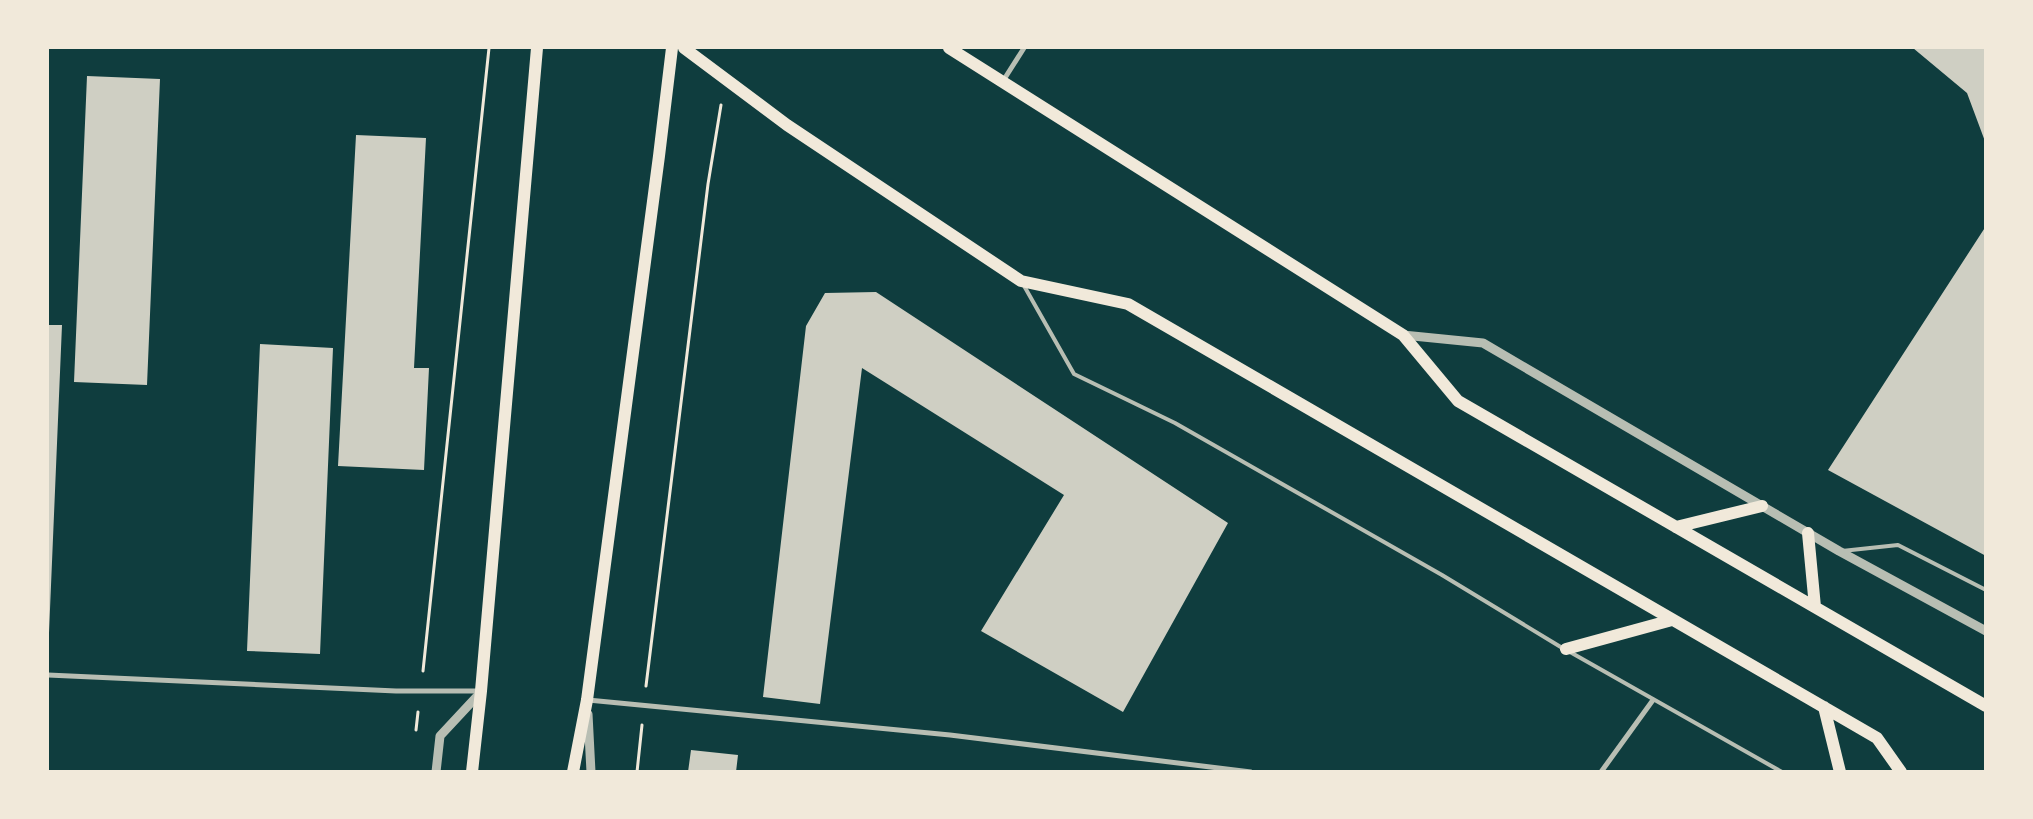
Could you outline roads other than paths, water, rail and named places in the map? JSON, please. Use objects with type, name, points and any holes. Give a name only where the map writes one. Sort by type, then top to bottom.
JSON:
[{"type":"main road","points":[[472,772],[481,691],[538,48]]},
{"type":"main road","points":[[573,772],[587,700],[672,48]]},
{"type":"main road","points":[[684,48],[787,125],[1021,281],[1128,304],[1877,738],[1901,772]]},
{"type":"main road","points":[[949,48],[1403,335],[1458,401],[1986,706]]},
{"type":"main road","points":[[1676,527],[1762,506]]},
{"type":"main road","points":[[1808,533],[1815,607]]},
{"type":"main road","points":[[1566,649],[1672,620]]},
{"type":"main road","points":[[1824,707],[1840,772]]},
{"type":"street","points":[[1003,82],[1024,48]]},
{"type":"street","points":[[1403,335],[1483,342],[1839,551],[1986,631]]},
{"type":"street","points":[[48,675],[420,691],[481,691]]},
{"type":"street","points":[[436,772],[440,736],[481,691]]},
{"type":"street","points":[[591,772],[587,700],[950,735],[1251,772]]},
{"type":"street","points":[[1601,772],[1653,700]]},
{"type":"lane","points":[[1021,281],[1074,374],[1175,423],[1442,575],[1653,700],[1782,772]]},
{"type":"lane","points":[[1839,551],[1898,544],[1986,590]]}]
